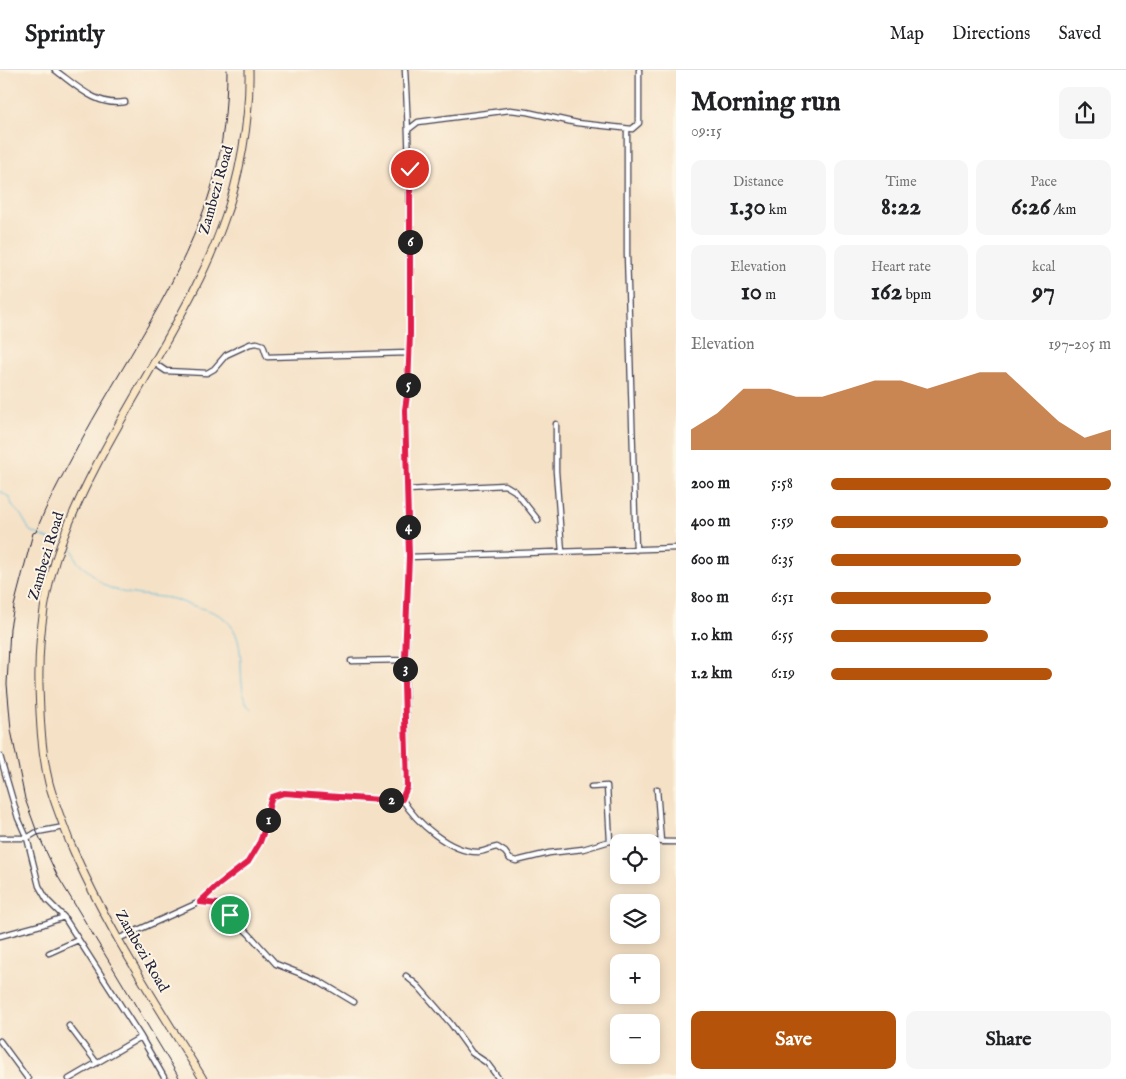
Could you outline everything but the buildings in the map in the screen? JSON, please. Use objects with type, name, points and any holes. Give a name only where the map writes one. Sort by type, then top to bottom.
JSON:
[{"type":"main road","name":"Zambezi Road","points":[[203,1079],[118,939],[82,870],[64,827],[49,783],[40,726],[39,654],[44,602],[60,545],[76,505],[203,272],[223,226],[244,142],[249,70]]},
{"type":"street","points":[[56,70],[93,98],[105,102],[125,102]]},
{"type":"street","points":[[402,799],[407,787],[408,775],[404,684],[409,556],[405,410],[408,388],[409,129],[405,70]]},
{"type":"street","points":[[409,129],[418,122],[510,110],[576,123],[627,129],[635,127],[638,123],[639,70]]},
{"type":"street","points":[[627,129],[627,263],[636,550]]},
{"type":"street","points":[[154,362],[166,371],[206,373],[214,368],[226,355],[250,344],[257,343],[263,345],[267,356],[408,353]]},
{"type":"street","points":[[556,424],[556,472],[562,552]]},
{"type":"street","points":[[407,490],[504,485],[515,491],[538,520]]},
{"type":"street","points":[[409,556],[676,548]]},
{"type":"street","points":[[351,662],[406,660]]},
{"type":"street","points":[[0,756],[18,818],[27,838],[39,886],[47,900],[64,917],[141,1037],[165,1079]]},
{"type":"street","points":[[402,799],[409,810],[439,838],[471,852],[481,852],[496,847],[505,852],[510,860],[516,861],[549,853],[583,849],[610,841],[608,786],[591,787]]},
{"type":"street","points":[[657,789],[661,842],[676,842]]},
{"type":"street","points":[[118,939],[200,902],[248,862],[260,842],[268,820],[272,797],[284,793],[394,801],[402,799]]},
{"type":"street","points":[[0,838],[27,838],[37,832],[64,827]]},
{"type":"street","points":[[200,902],[218,904],[276,964],[319,981],[354,1002]]},
{"type":"street","points":[[0,936],[64,917]]},
{"type":"street","points":[[49,953],[78,940]]},
{"type":"street","points":[[406,976],[418,986],[472,1052],[487,1063],[499,1079]]},
{"type":"street","points":[[69,1026],[97,1063]]},
{"type":"street","points":[[69,1079],[141,1037]]},
{"type":"street","points":[[0,1041],[28,1079]]},
{"type":"waterway","points":[[0,491],[9,497],[13,507],[21,515],[30,531],[58,543]]},
{"type":"waterway","points":[[64,545],[71,547],[78,563],[100,582],[114,590],[130,594],[165,597],[214,612],[226,620],[234,630],[238,641],[243,689],[246,700],[252,709]]},
{"type":"railway","points":[[180,1079],[57,875],[37,832],[25,799],[11,730],[7,684],[10,628],[33,533],[36,532],[44,512],[92,421],[169,288],[186,254],[213,182],[222,140],[227,70]]},
{"type":"route","points":[[230,915],[218,904],[200,902],[248,862],[260,842],[268,820],[272,797],[284,793],[335,795],[394,801],[402,799],[407,787],[404,684],[409,598],[409,556],[405,410],[409,374],[408,353],[410,334],[410,169]]}]
